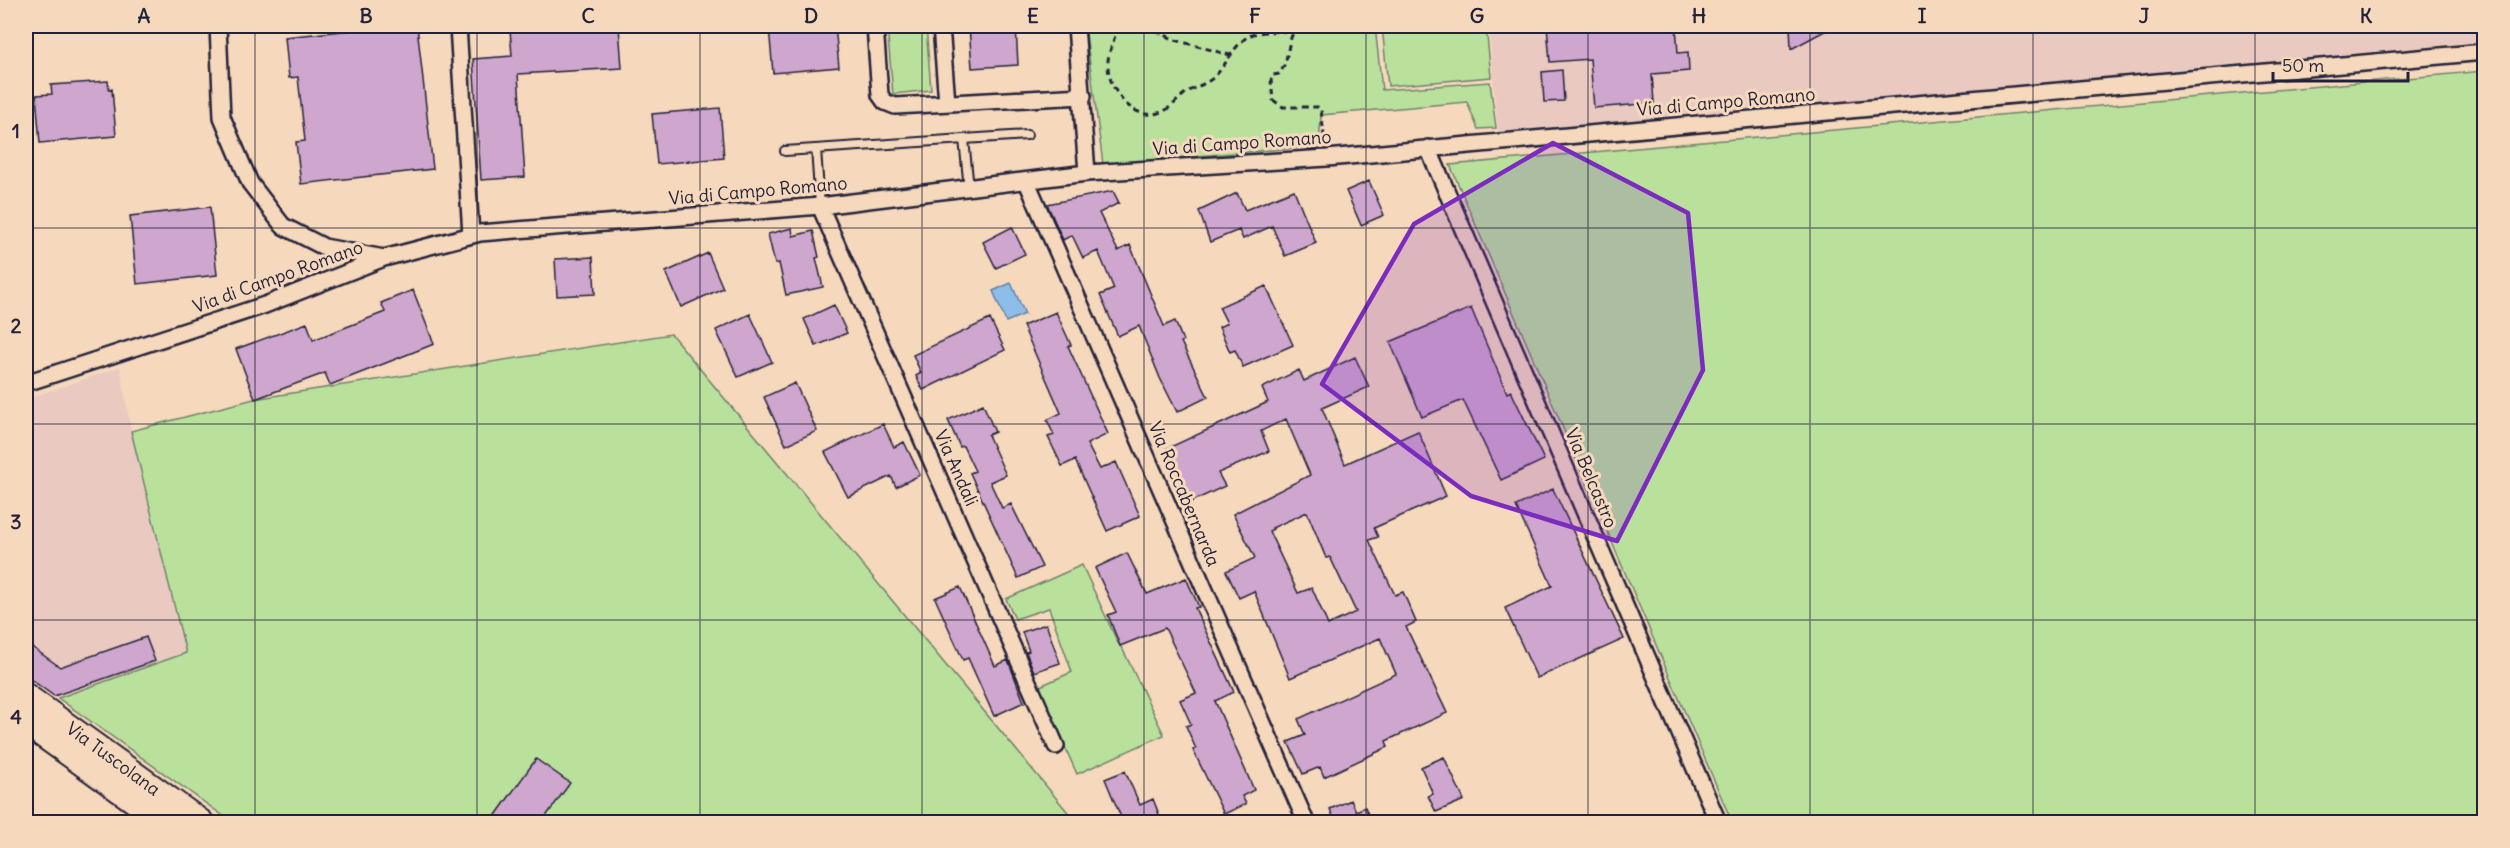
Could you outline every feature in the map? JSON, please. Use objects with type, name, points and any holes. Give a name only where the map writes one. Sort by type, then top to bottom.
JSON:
[{"type":"main road","name":"Via Tuscolana","points":[[26,696],[201,822]]},
{"type":"main road","name":"Via Tuscolana","points":[[26,723],[164,822]]},
{"type":"street","points":[[218,26],[222,117],[250,183],[283,226],[324,247],[384,258]]},
{"type":"street","points":[[458,26],[471,235]]},
{"type":"street","points":[[875,26],[880,95],[885,102],[895,106],[1083,96]]},
{"type":"street","points":[[941,26],[947,103]]},
{"type":"street","points":[[1076,26],[1087,173]]},
{"type":"street","name":"Via di Campo Romano","points":[[26,383],[265,305],[384,258],[471,235],[820,206],[1087,173],[1327,158],[2484,52]]},
{"type":"street","name":"Via Belcastro","points":[[1428,148],[1718,822]]},
{"type":"street","name":"Via Roccabernarda","points":[[1027,182],[1306,822]]},
{"type":"street","name":"Via Andali","points":[[820,206],[1056,747]]},
{"type":"lane","points":[[785,151],[1027,135]]},
{"type":"lane","points":[[964,139],[969,189]]},
{"type":"lane","points":[[816,149],[820,206]]},
{"type":"path","points":[[1117,26],[1108,66],[1119,97],[1126,105],[1146,113],[1156,114],[1168,109],[1186,93],[1216,76],[1230,55],[1248,37],[1293,31],[1299,26]]},
{"type":"path","points":[[1147,26],[1175,40],[1230,55]]},
{"type":"path","points":[[1293,31],[1285,68],[1279,74],[1273,75],[1271,80],[1273,100],[1283,107],[1318,107],[1321,110],[1327,158]]},
{"type":"highlighted area","points":[[1553,143],[1688,213],[1703,370],[1617,541],[1471,496],[1322,384],[1414,224]]},
{"type":"shaded area","points":[[1489,26],[2484,26],[2484,41],[1498,134]]},
{"type":"shaded area","points":[[120,367],[131,431],[186,653],[58,698],[26,673],[26,399]]},
{"type":"green space","points":[[887,26],[926,26],[931,90],[893,94]]},
{"type":"green space","points":[[1085,26],[1375,26],[1382,90],[1490,82],[1496,128],[1478,129],[1467,102],[1321,115],[1319,146],[1103,164]]},
{"type":"green space","points":[[1382,26],[1486,26],[1491,77],[1388,86]]},
{"type":"green space","points":[[2484,71],[2484,822],[1732,822],[1450,165]]},
{"type":"green space","points":[[671,334],[1076,822],[232,822],[58,698],[186,653],[131,431],[254,399]]},
{"type":"green space","points":[[1082,565],[1164,735],[1077,774],[1038,687],[1072,672],[1049,608],[1015,619],[1006,599]]},
{"type":"water","points":[[1011,283],[1025,314],[1006,322],[993,291]]},
{"type":"building","points":[[391,26],[417,26],[433,169],[301,184],[296,142],[305,141],[298,77],[289,78],[285,37]]},
{"type":"building","points":[[619,26],[622,68],[518,74],[525,177],[481,180],[473,59],[512,56],[510,29]]},
{"type":"building","points":[[835,26],[839,67],[773,73],[769,27]]},
{"type":"building","points":[[969,26],[1016,26],[1018,65],[972,68]]},
{"type":"building","points":[[1547,26],[1676,26],[1678,53],[1688,52],[1689,71],[1652,74],[1654,103],[1594,108],[1590,59],[1550,62]]},
{"type":"building","points":[[1790,26],[1834,26],[1791,49]]},
{"type":"building","points":[[1562,70],[1564,101],[1544,102],[1542,72]]},
{"type":"building","points":[[108,81],[109,90],[112,89],[116,136],[40,143],[36,95],[52,94],[51,85]]},
{"type":"building","points":[[720,108],[724,158],[657,164],[652,114]]},
{"type":"building","points":[[1369,181],[1384,215],[1361,225],[1346,191]]},
{"type":"building","points":[[1294,190],[1316,243],[1285,256],[1272,226],[1243,239],[1239,230],[1210,242],[1199,211],[1237,193],[1245,210]]},
{"type":"building","points":[[1113,191],[1119,203],[1099,213],[1118,251],[1130,245],[1164,326],[1175,321],[1183,341],[1181,342],[1208,397],[1177,412],[1160,378],[1139,326],[1118,336],[1100,295],[1114,289],[1098,251],[1083,258],[1072,235],[1063,240],[1047,204]]},
{"type":"building","points":[[210,207],[217,275],[137,284],[130,216]]},
{"type":"building","points":[[1012,227],[1025,254],[996,268],[983,242]]},
{"type":"building","points":[[792,228],[793,236],[813,231],[823,287],[786,295],[779,263],[775,264],[768,234]]},
{"type":"building","points":[[708,253],[723,288],[681,307],[666,272]]},
{"type":"building","points":[[593,257],[595,294],[557,296],[555,259]]},
{"type":"building","points":[[1266,286],[1293,345],[1243,367],[1235,350],[1230,352],[1219,327],[1227,323],[1219,307]]},
{"type":"building","points":[[413,290],[434,344],[330,385],[325,373],[255,399],[236,349],[307,323],[313,340],[385,312],[381,303]]},
{"type":"building","points":[[834,305],[847,333],[816,346],[804,319]]},
{"type":"building","points":[[1471,308],[1507,393],[1511,391],[1544,460],[1501,480],[1463,400],[1422,417],[1390,342]]},
{"type":"building","points":[[1056,312],[1071,345],[1068,346],[1108,434],[1087,444],[1100,469],[1116,462],[1140,516],[1107,531],[1075,460],[1062,466],[1048,437],[1054,435],[1047,420],[1061,413],[1023,326]]},
{"type":"building","points":[[750,314],[772,362],[738,377],[716,330]]},
{"type":"building","points":[[990,319],[1005,350],[923,390],[916,376],[921,373],[913,355]]},
{"type":"building","points":[[1355,357],[1369,387],[1322,408],[1345,464],[1418,431],[1446,496],[1374,528],[1378,537],[1369,540],[1395,595],[1403,592],[1416,622],[1406,627],[1447,713],[1386,741],[1388,747],[1324,777],[1320,767],[1303,774],[1288,742],[1305,735],[1298,719],[1396,674],[1380,638],[1290,678],[1254,591],[1239,598],[1226,571],[1255,558],[1233,514],[1310,475],[1286,419],[1261,431],[1269,451],[1218,473],[1225,486],[1191,502],[1166,449],[1268,402],[1262,388],[1299,370],[1304,381]],"holes":[[[1307,512],[1326,558],[1330,557],[1356,612],[1328,625],[1312,588],[1298,593],[1269,531]]]},
{"type":"building","points":[[795,383],[817,431],[786,445],[764,397]]},
{"type":"building","points":[[983,404],[995,432],[988,435],[1006,475],[990,482],[1002,508],[1011,504],[1042,567],[1018,578],[970,473],[975,471],[963,446],[960,447],[948,420]]},
{"type":"building","points":[[883,424],[894,447],[904,442],[920,475],[896,487],[891,476],[848,497],[825,452]]},
{"type":"building","points":[[1553,489],[1624,639],[1537,678],[1505,608],[1552,586],[1516,506]]},
{"type":"building","points":[[1127,553],[1147,594],[1186,578],[1199,607],[1195,608],[1234,692],[1215,701],[1254,790],[1242,796],[1246,804],[1224,814],[1193,750],[1196,749],[1186,726],[1191,724],[1180,700],[1196,693],[1165,628],[1120,646],[1108,615],[1116,612],[1095,568]]},
{"type":"building","points":[[960,587],[995,666],[1008,660],[1024,702],[994,716],[968,658],[963,660],[935,598]]},
{"type":"building","points":[[1046,624],[1060,663],[1034,672],[1026,652],[1029,651],[1022,632]]},
{"type":"building","points":[[146,637],[155,661],[54,696],[26,676],[26,643],[60,667]]},
{"type":"building","points":[[1444,757],[1464,800],[1436,812],[1428,796],[1433,794],[1421,767]]},
{"type":"building","points":[[536,759],[570,783],[542,822],[491,822]]},
{"type":"building","points":[[1125,771],[1140,805],[1153,799],[1162,822],[1123,822],[1105,779]]},
{"type":"building","points":[[1351,800],[1356,811],[1365,807],[1371,822],[1328,822],[1334,819],[1330,809]]}]
